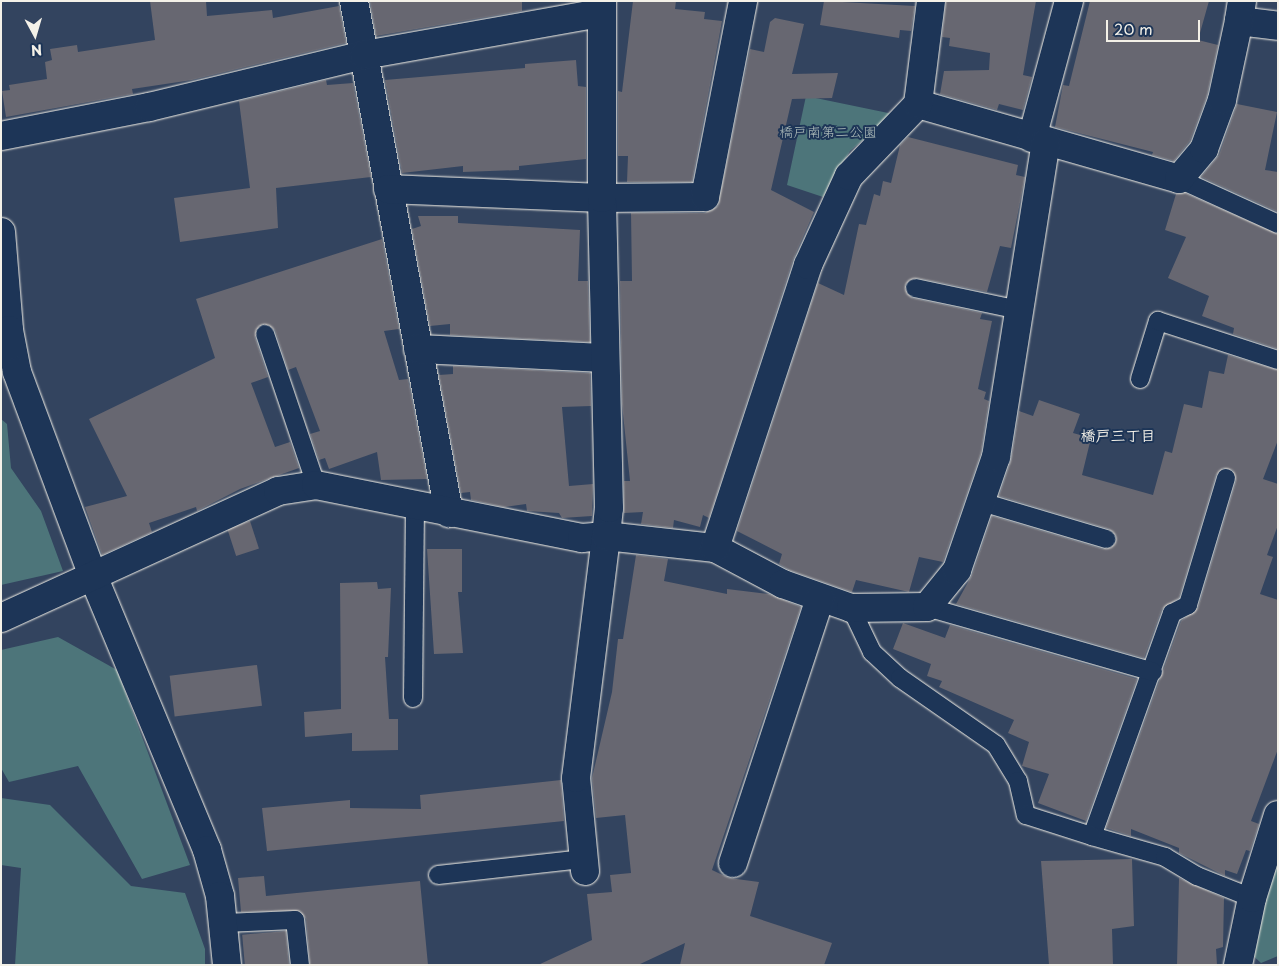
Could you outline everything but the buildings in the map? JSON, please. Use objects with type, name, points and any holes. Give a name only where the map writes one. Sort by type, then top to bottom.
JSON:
[{"type":"street","points":[[354,1],[449,513]]},
{"type":"street","points":[[388,189],[602,198],[706,197],[743,1]]},
{"type":"street","points":[[715,548],[812,256],[849,176],[918,104],[931,1]]},
{"type":"street","points":[[1,618],[278,491],[316,485],[582,538],[606,536],[715,548],[783,584],[851,608],[927,607],[957,570],[978,501],[996,457],[1019,310],[1039,140],[1069,1]]},
{"type":"street","points":[[1,136],[149,107],[364,55],[601,7],[602,198],[610,508],[576,778],[585,865]]},
{"type":"street","points":[[918,104],[1178,179],[1204,149],[1222,100],[1241,11],[1278,26]]},
{"type":"street","points":[[1,232],[9,366],[93,576],[207,850],[224,923],[227,965]]},
{"type":"street","points":[[418,349],[605,358]]},
{"type":"street","points":[[733,863],[820,598]]},
{"type":"street","points":[[1238,965],[1252,898],[1278,815]]},
{"type":"lane","points":[[1178,179],[1278,224]]},
{"type":"lane","points":[[915,288],[1019,310]]},
{"type":"lane","points":[[1140,379],[1158,321],[1278,360]]},
{"type":"lane","points":[[265,334],[316,485]]},
{"type":"lane","points":[[1092,836],[1153,672],[1172,613],[1188,605],[1226,478]]},
{"type":"lane","points":[[978,501],[1106,538]]},
{"type":"lane","points":[[413,698],[416,506]]},
{"type":"lane","points":[[927,607],[1153,672]]},
{"type":"lane","points":[[851,608],[872,652],[900,678],[996,745],[1018,780],[1026,814],[1092,836],[1165,857],[1197,876],[1252,898]]},
{"type":"lane","points":[[438,875],[585,865]]},
{"type":"lane","points":[[224,923],[295,920],[300,965]]},
{"type":"green space","name":"橋戸南第二公園","points":[[806,96],[893,114],[850,151],[823,197],[787,185]]},
{"type":"green space","points":[[1,419],[7,424],[11,468],[41,511],[63,571],[1,585]]},
{"type":"green space","points":[[58,637],[117,670],[190,865],[142,879],[78,766],[9,782],[1,768],[1,650]]},
{"type":"green space","points":[[1,798],[50,805],[131,886],[185,893],[205,949],[205,965],[15,965],[21,868],[1,865]]},
{"type":"green space","points":[[1278,860],[1278,956],[1261,963],[1249,952]]},
{"type":"district","name":"橋戸三丁目","points":[[1118,435]]}]
